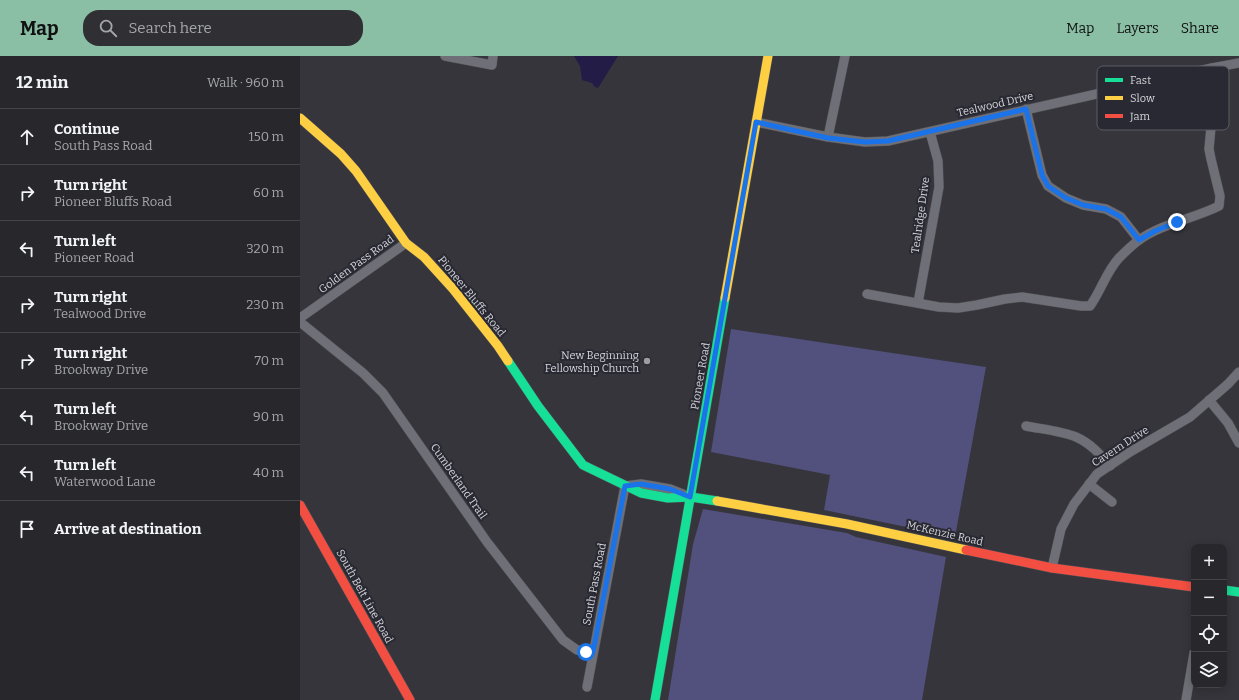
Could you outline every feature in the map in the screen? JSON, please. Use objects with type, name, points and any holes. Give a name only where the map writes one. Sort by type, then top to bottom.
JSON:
[{"type":"street","points":[[445,56],[492,66],[494,56]]},
{"type":"street","name":"Pioneer Road","points":[[655,700],[768,56]]},
{"type":"street","points":[[828,138],[846,56]]},
{"type":"street","name":"Tealwood Drive","points":[[1223,66],[1239,63]]},
{"type":"street","name":"Tealwood Drive","points":[[756,122],[828,138],[865,142],[888,141],[1097,93]]},
{"type":"street","points":[[1026,109],[1042,175],[1048,186],[1066,198],[1083,205],[1106,209],[1121,217],[1139,240]]},
{"type":"street","name":"Pioneer Bluffs Road","points":[[300,118],[341,154],[356,171],[406,242],[424,257],[453,289],[498,346],[538,406],[583,465],[641,493],[668,498],[690,497]]},
{"type":"street","points":[[867,294],[958,308],[1006,298],[1022,297],[1090,306],[1097,297],[1107,276],[1118,259],[1139,240],[1155,231],[1219,206],[1220,196],[1209,149],[1211,130]]},
{"type":"street","name":"Tealridge Drive","points":[[918,302],[938,187],[938,160],[930,132]]},
{"type":"street","name":"Golden Pass Road","points":[[300,318],[406,242]]},
{"type":"street","name":"Cumberland Trail","points":[[300,322],[363,373],[383,393],[487,542],[563,640],[577,650],[593,652]]},
{"type":"street","name":"Cavern Drive","points":[[1052,568],[1061,530],[1074,504],[1097,474],[1130,452],[1190,417],[1239,372]]},
{"type":"street","points":[[1209,400],[1228,423],[1239,443]]},
{"type":"street","points":[[1026,426],[1075,436],[1086,442],[1110,466]]},
{"type":"street","points":[[1089,484],[1112,502]]},
{"type":"street","name":"South Pass Road","points":[[587,687],[625,486]]},
{"type":"street","name":"McKenzie Road","points":[[690,497],[847,524],[1052,568],[1191,587]]},
{"type":"street","name":"South Belt Line Road","points":[[300,505],[410,700]]},
{"type":"street","points":[[1227,590],[1239,592]]},
{"type":"street","points":[[1186,700],[1191,671]]},
{"type":"shaded area","points":[[574,56],[618,56],[598,88],[592,83],[582,80],[580,66]]},
{"type":"shaded area","points":[[731,329],[986,367],[955,537],[824,510],[830,475],[711,452]]},
{"type":"shaded area","points":[[703,509],[847,533],[856,537],[946,557],[922,700],[668,700],[693,544]]},
{"type":"traffic: fast","points":[[655,700],[725,298]]},
{"type":"traffic: fast","points":[[508,361],[538,406],[583,465],[641,493],[668,498],[691,497],[717,501]]},
{"type":"traffic: fast","points":[[1227,590],[1239,592]]},
{"type":"traffic: slow","points":[[725,298],[768,56]]},
{"type":"traffic: slow","points":[[300,118],[341,154],[356,171],[406,243],[424,257],[453,289],[508,361]]},
{"type":"traffic: slow","points":[[717,501],[847,524],[966,550]]},
{"type":"traffic: jam","points":[[300,505],[410,700]]},
{"type":"traffic: jam","points":[[966,550],[1052,568],[1191,587]]},
{"type":"place","name":"New Beginning Fellowship Church","points":[[647,361]]},
{"type":"route","points":[[586,652],[593,652],[625,486],[641,484],[670,489],[690,497],[756,122],[828,138],[865,142],[888,141],[1026,109],[1042,175],[1048,186],[1066,198],[1083,205],[1106,209],[1121,217],[1139,240],[1155,231],[1177,222]]}]
